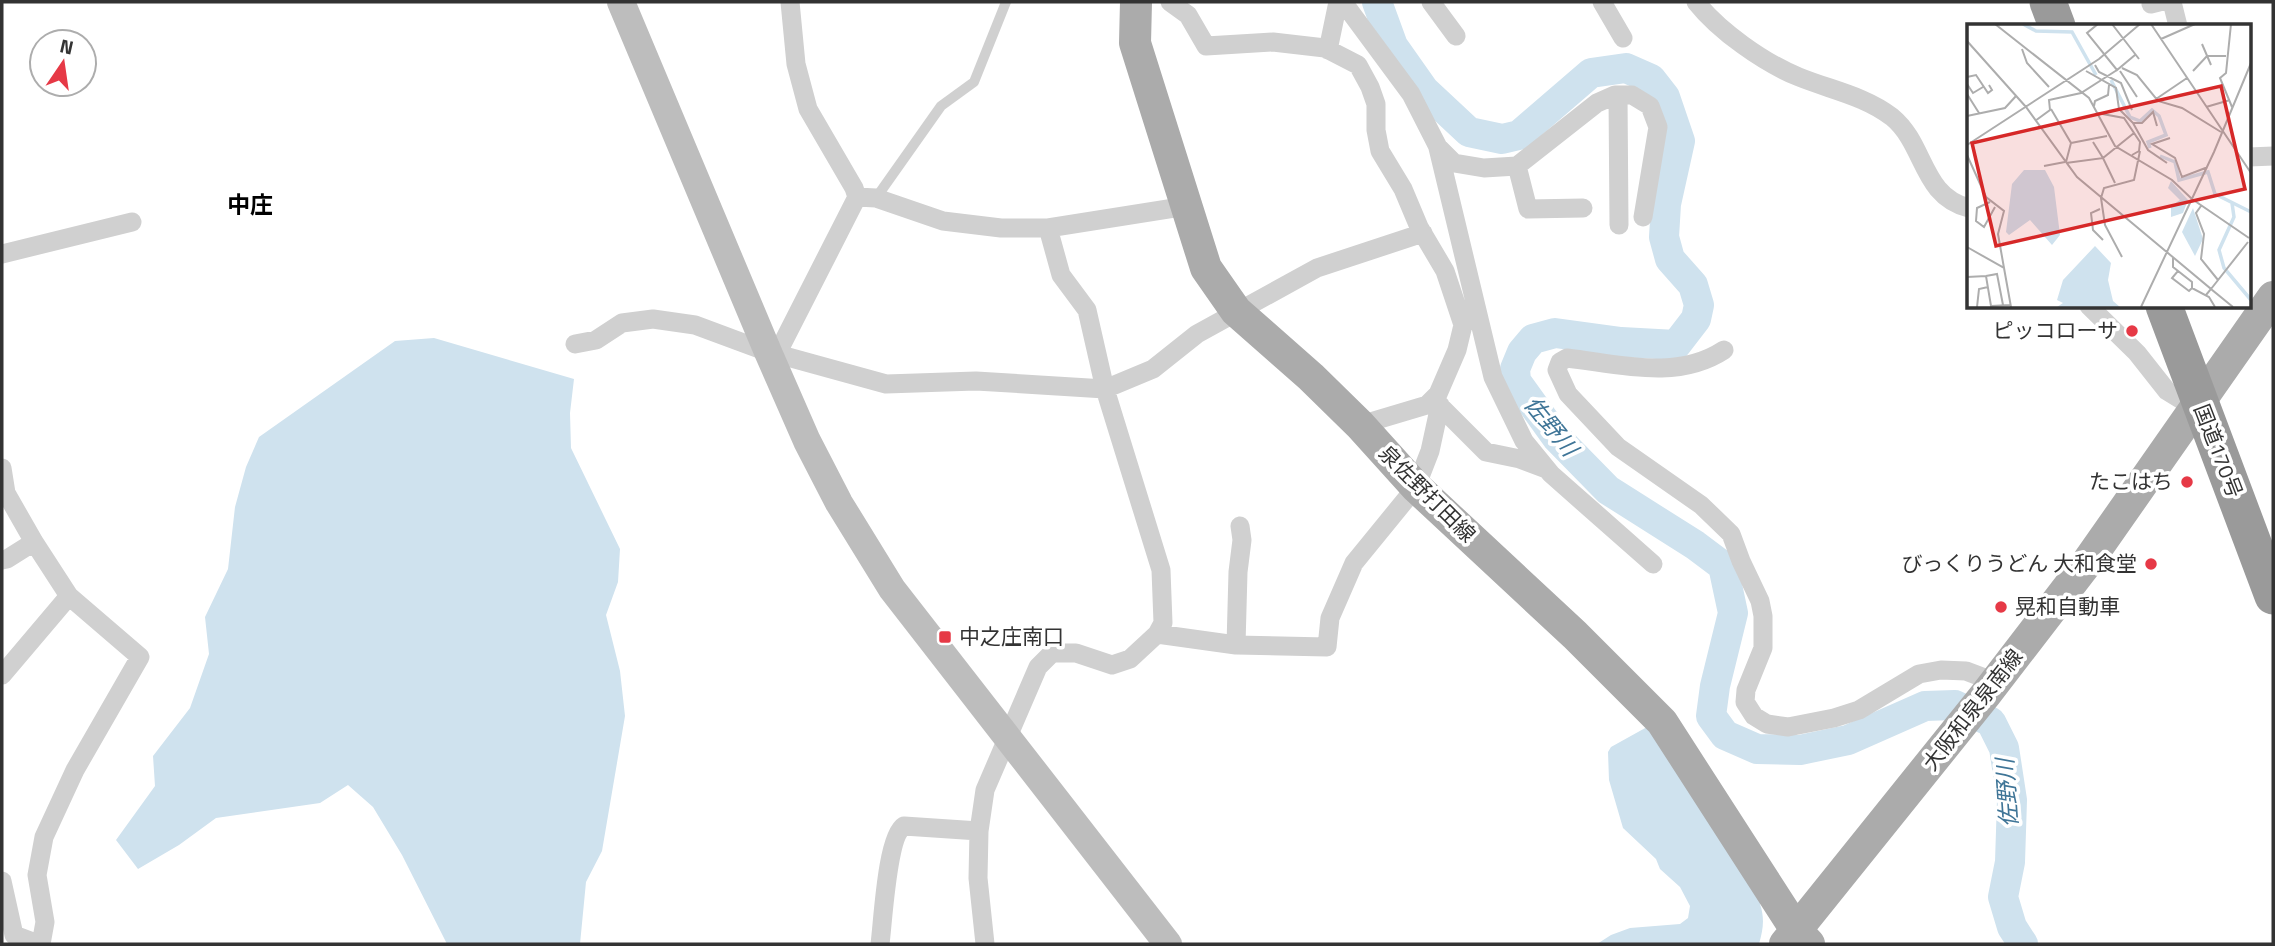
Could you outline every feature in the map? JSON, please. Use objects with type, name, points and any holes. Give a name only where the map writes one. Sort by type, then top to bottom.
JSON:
[{"type":"highway","points":[[2048,2],[2056,24]]},
{"type":"highway","name":"国道170号","points":[[2165,308],[2273,596]]},
{"type":"main road","name":"泉佐野打田線","points":[[1136,2],[1135,43],[1206,268],[1236,311],[1311,377],[1360,425],[1416,487],[1575,635],[1662,722],[1797,939]]},
{"type":"main road","name":"大阪和泉泉南線","points":[[1797,939],[2086,565],[2273,298]]},
{"type":"street","points":[[621,2],[807,441],[839,503],[892,589],[1167,944]]},
{"type":"street","points":[[790,2],[796,64],[808,109],[854,188],[866,198],[943,221],[1001,228],[1048,228],[1187,206]]},
{"type":"street","points":[[1170,2],[1188,15],[1206,46],[1295,43],[1328,50],[1358,65],[1376,104],[1376,130],[1380,151],[1403,189],[1423,233],[1445,271],[1524,441],[1546,468],[1653,564]]},
{"type":"street","points":[[1328,50],[1340,2]]},
{"type":"street","points":[[1157,634],[1236,645],[1327,647],[1330,618],[1354,563],[1416,487],[1430,451],[1438,394],[1457,350],[1472,326],[1438,147],[1410,94],[1340,2]]},
{"type":"street","points":[[1431,2],[1456,36]]},
{"type":"street","points":[[1602,2],[1623,38]]},
{"type":"street","points":[[1696,2],[1737,42],[1796,76],[1872,103],[1895,120],[1911,140],[1939,193],[1955,204],[1967,207]]},
{"type":"street","points":[[2172,2],[2178,24]]},
{"type":"street","points":[[1438,147],[1454,163],[1484,168],[1517,166],[1597,103],[1618,95],[1632,95],[1650,106],[1658,127],[1643,217]]},
{"type":"street","points":[[1618,95],[1619,225]]},
{"type":"street","points":[[2250,157],[2273,156]]},
{"type":"street","points":[[1517,166],[1528,209],[1583,208]]},
{"type":"street","points":[[1618,180],[1649,179]]},
{"type":"street","points":[[772,354],[866,198]]},
{"type":"street","points":[[2,254],[132,222]]},
{"type":"street","points":[[985,944],[978,878],[979,831],[985,790],[1038,667],[1052,653],[1076,653],[1112,665],[1130,659],[1157,634],[1163,623],[1161,570],[1105,389],[1087,310],[1061,275],[1048,228]]},
{"type":"street","points":[[575,344],[596,340],[622,323],[653,319],[695,325],[772,354],[886,384],[976,381],[1105,389],[1153,369],[1197,334],[1317,268],[1423,233]]},
{"type":"street","points":[[2092,308],[2137,353],[2167,391],[2180,399],[2200,404]]},
{"type":"street","points":[[1724,350],[1709,360],[1683,367],[1656,369],[1567,358],[1560,362],[1558,370],[1568,394],[1611,440],[1702,505],[1731,534],[1760,601],[1763,616],[1763,648],[1746,690],[1745,702],[1754,716],[1767,724],[1788,727],[1834,718],[1859,710],[1919,674],[1941,670],[1966,671],[1991,688]]},
{"type":"street","points":[[1360,425],[1436,402]]},
{"type":"street","points":[[1436,402],[1486,452],[1546,468]]},
{"type":"street","points":[[2,468],[6,493],[69,596],[140,657],[75,770],[44,837],[37,876],[45,922],[39,944],[14,935],[2,881]]},
{"type":"street","points":[[1236,645],[1238,572],[1242,540],[1240,526]]},
{"type":"street","points":[[2,560],[34,542]]},
{"type":"street","points":[[2,675],[69,596]]},
{"type":"street","points":[[880,944],[891,848],[898,829],[904,826],[979,831]]},
{"type":"lane","points":[[866,198],[941,106],[975,82],[1006,2]]},
{"type":"water","points":[[434,338],[574,379],[570,413],[571,448],[620,549],[618,582],[606,615],[620,671],[625,716],[602,851],[586,882],[580,944],[447,944],[402,855],[373,807],[348,785],[320,803],[216,818],[179,845],[138,869],[116,840],[155,786],[153,756],[190,708],[209,654],[205,617],[228,569],[235,507],[246,467],[259,437],[395,341]]},
{"type":"water","points":[[1647,727],[1764,899],[1760,904],[1763,924],[1759,944],[1597,944],[1630,928],[1680,924],[1688,918],[1690,906],[1680,887],[1660,869],[1656,859],[1623,828],[1609,780],[1608,752],[1611,747]]},
{"type":"waterway","name":"佐野川","points":[[1377,2],[1393,46],[1424,90],[1469,132],[1502,139],[1519,135],[1591,73],[1626,68],[1651,79],[1665,97],[1680,141],[1666,204],[1664,237],[1670,259],[1693,285],[1699,305],[1696,319],[1676,345],[1621,342],[1555,333],[1533,339],[1522,352],[1515,369],[1516,381],[1557,438],[1608,490],[1723,566],[1733,613],[1715,686],[1711,716],[1725,735],[1757,749],[1800,750],[1848,740],[1925,706],[1955,705],[1991,722],[2004,748],[2012,800],[2010,862],[2003,897],[2012,927],[2023,944]]},
{"type":"place","name":"ピッコローサ","points":[[2132,331]]},
{"type":"place","name":"たこはち","points":[[2187,482]]},
{"type":"place","name":"びっくりうどん 大和食堂","points":[[2151,564]]},
{"type":"place","name":"晃和自動車","points":[[2001,607]]},
{"type":"place","name":"中之庄南口","points":[[945,637]]},
{"type":"district","name":"中庄","points":[[250,205]]}]
